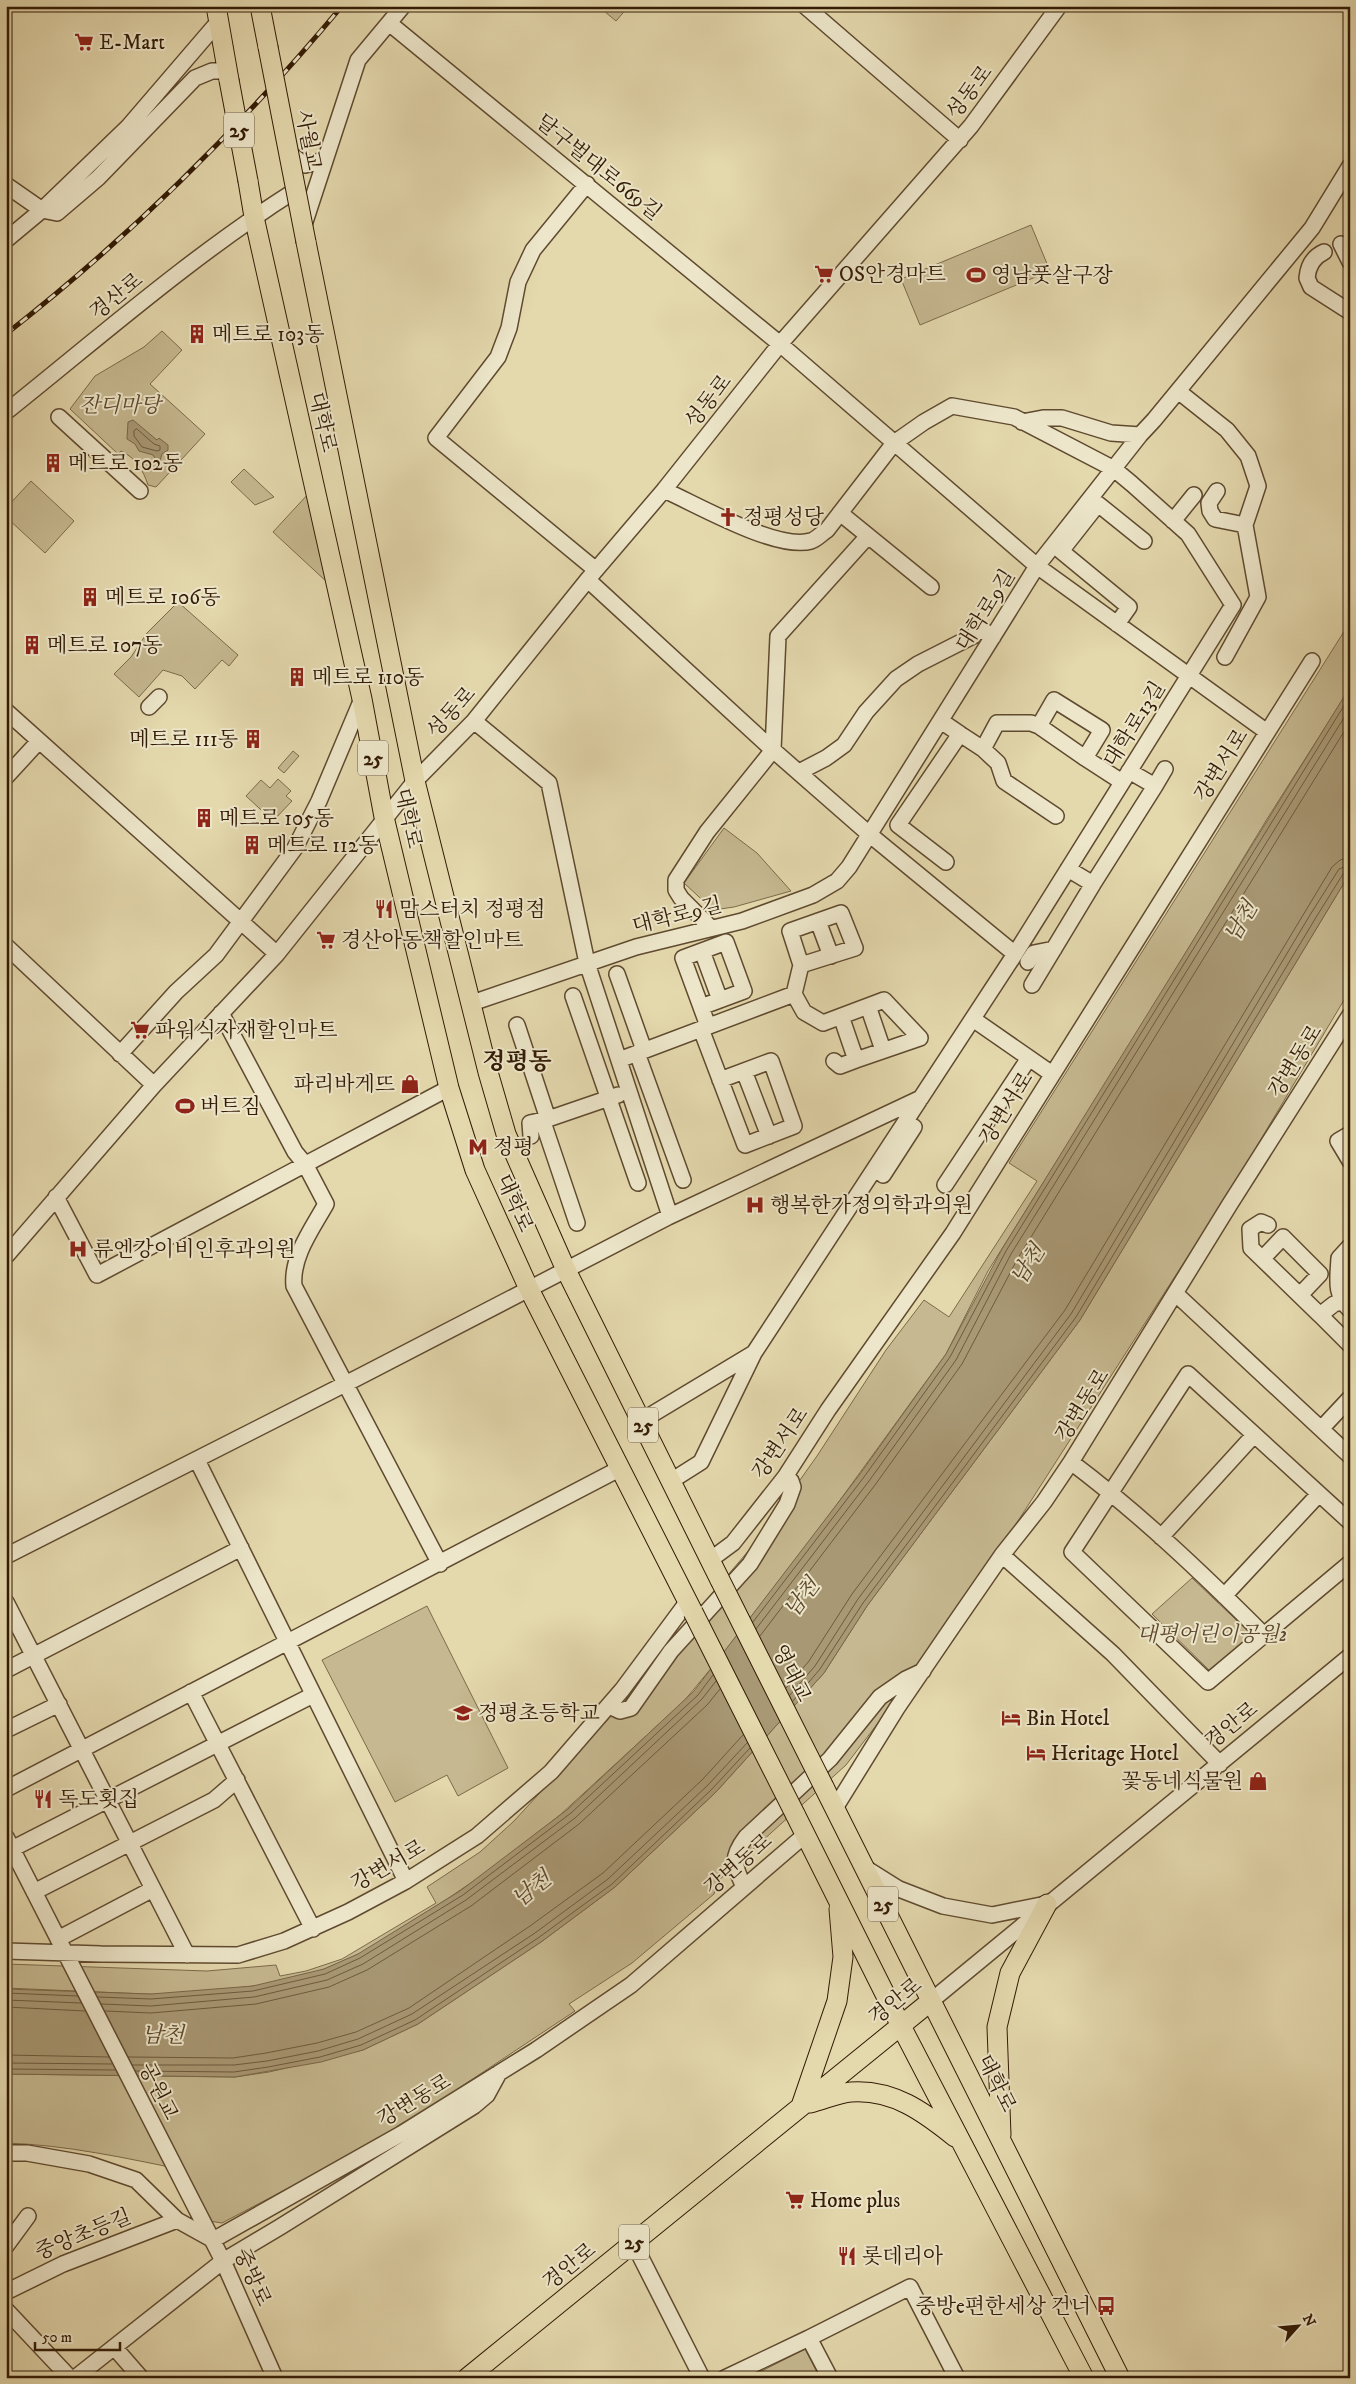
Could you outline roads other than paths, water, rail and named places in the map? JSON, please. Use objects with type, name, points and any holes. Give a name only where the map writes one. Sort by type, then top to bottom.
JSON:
[{"type":"main road","name":"사월교","points":[[260,6],[304,235]]},
{"type":"main road","name":"25","points":[[218,14],[254,216]]},
{"type":"main road","name":"대학로","points":[[254,216],[362,699],[384,817],[449,1088],[475,1170],[529,1289],[690,1606]]},
{"type":"main road","name":"대학로","points":[[304,235],[415,781],[488,1072],[506,1134],[566,1270],[720,1580]]},
{"type":"main road","name":"영대교","points":[[720,1580],[835,1808]]},
{"type":"main road","points":[[690,1606],[796,1814],[900,2026],[1084,2378]]},
{"type":"main road","name":"대학로","points":[[835,1808],[1120,2378]]},
{"type":"main road","points":[[802,2106],[836,2001],[843,1957],[838,1898]]},
{"type":"main road","points":[[1002,2144],[997,2027],[1010,1973],[1047,1904]]},
{"type":"main road","name":"경안로","points":[[467,2378],[931,2001]]},
{"type":"main road","points":[[802,2106],[850,2092],[888,2094],[923,2111],[961,2142]]},
{"type":"street","points":[[304,235],[324,160],[358,60],[402,6]]},
{"type":"street","points":[[805,6],[960,140]]},
{"type":"street","name":"성동로","points":[[6,1256],[154,1085],[277,954],[384,817],[415,781],[474,721],[592,575],[664,490],[780,344],[960,140],[1059,6]]},
{"type":"street","points":[[6,240],[42,210],[128,127],[218,14]]},
{"type":"street","name":"달구벌대로669길","points":[[390,23],[780,344],[1036,566],[1267,732]]},
{"type":"street","points":[[6,185],[42,210],[57,213],[98,178],[195,78],[212,71],[228,75]]},
{"type":"street","points":[[289,153],[305,165],[324,160]]},
{"type":"street","name":"대학로9길","points":[[472,1004],[636,947],[742,921],[817,892],[837,880],[849,868],[1036,566],[1140,435],[1312,228],[1350,166]]},
{"type":"street","points":[[587,184],[533,250],[518,282],[509,328],[498,357],[436,438],[592,575],[773,750],[869,834],[1015,954]]},
{"type":"street","name":"경산로","points":[[6,412],[182,270],[254,216],[296,190]]},
{"type":"street","points":[[1341,244],[1350,262]]},
{"type":"street","points":[[1324,252],[1318,255],[1312,262],[1307,278],[1311,286],[1350,312]]},
{"type":"street","points":[[1178,391],[1227,430],[1248,456],[1258,486],[1245,525],[1258,598],[1225,657]]},
{"type":"street","name":"대학로13길","points":[[664,490],[764,536],[791,543],[812,540],[827,530],[894,443],[952,406],[1014,417],[1114,469],[1188,534],[1233,605],[921,1103]]},
{"type":"street","points":[[59,417],[140,491]]},
{"type":"street","points":[[1022,422],[1042,418],[1062,418],[1111,433],[1140,435]]},
{"type":"street","points":[[1217,491],[1209,502],[1210,511],[1215,519],[1245,525]]},
{"type":"street","points":[[1173,521],[1194,495]]},
{"type":"street","points":[[1117,624],[1129,607],[1061,551],[1098,504],[1144,541]]},
{"type":"street","points":[[840,513],[930,587]]},
{"type":"street","points":[[711,928],[681,898],[676,890],[676,880],[708,832],[773,750],[778,636],[868,536]]},
{"type":"street","points":[[799,772],[826,758],[844,745],[866,712],[896,678],[918,664],[973,636],[980,628],[993,637]]},
{"type":"street","name":"강변서로","points":[[710,1560],[733,1543],[785,1477],[828,1410],[952,1233],[1312,661]]},
{"type":"street","points":[[120,1054],[176,992],[216,955],[295,848],[302,824],[340,739],[362,699]]},
{"type":"street","points":[[1039,726],[1054,700],[1102,730],[1085,758]]},
{"type":"street","points":[[6,711],[277,954]]},
{"type":"street","points":[[474,721],[549,783],[587,963],[670,1216]]},
{"type":"street","points":[[941,721],[983,749],[998,763],[1004,781],[1056,816]]},
{"type":"street","points":[[983,749],[997,723],[1031,723],[1039,726],[1085,758],[1155,786]]},
{"type":"street","points":[[946,862],[898,825],[960,734]]},
{"type":"street","points":[[6,777],[39,741]]},
{"type":"street","points":[[1032,985],[1165,769]]},
{"type":"street","points":[[1068,869],[1093,884]]},
{"type":"street","points":[[801,966],[855,948],[841,913],[790,931],[801,966],[794,994],[804,1012],[824,1023],[884,1000],[920,1038],[840,1066],[834,1061]]},
{"type":"street","points":[[818,921],[831,956]]},
{"type":"street","points":[[701,1007],[744,991],[726,942],[683,958],[701,1007],[704,1028],[720,1080],[745,1145],[794,1126],[771,1061],[720,1080]]},
{"type":"street","points":[[6,946],[154,1085]]},
{"type":"street","points":[[1028,962],[1034,953],[1054,949]]},
{"type":"street","points":[[702,951],[726,998],[739,1015]]},
{"type":"street","points":[[617,974],[684,1180]]},
{"type":"street","points":[[619,1060],[794,994]]},
{"type":"street","points":[[573,996],[638,1182]]},
{"type":"street","points":[[868,1006],[883,1050]]},
{"type":"street","points":[[221,1013],[294,1152],[305,1164],[326,1204],[297,1257],[293,1275],[294,1286],[440,1564]]},
{"type":"street","name":"강변동로","points":[[835,1808],[897,1708],[1002,1555],[1044,1502],[1071,1462],[1230,1204],[1350,1015]]},
{"type":"street","points":[[841,1016],[856,1060]]},
{"type":"street","points":[[973,1019],[1052,1074]]},
{"type":"street","points":[[517,1025],[548,1119]]},
{"type":"street","points":[[672,1482],[701,1462],[754,1353],[921,1103],[968,1045]]},
{"type":"street","points":[[945,1185],[1029,1058]]},
{"type":"street","points":[[744,1071],[769,1136]]},
{"type":"street","points":[[56,1197],[97,1275],[449,1088]]},
{"type":"street","points":[[531,1136],[530,1123],[548,1119],[629,1091]]},
{"type":"street","points":[[883,1175],[921,1103]]},
{"type":"street","points":[[6,1556],[346,1384],[670,1216],[921,1103]]},
{"type":"street","points":[[983,1146],[988,1134],[991,1115]]},
{"type":"street","points":[[548,1119],[543,1122],[577,1223]]},
{"type":"street","points":[[1350,1134],[1338,1141],[1350,1161]]},
{"type":"street","points":[[1268,1225],[1261,1222],[1250,1229],[1251,1248],[1350,1345]]},
{"type":"street","points":[[1263,1258],[1283,1238],[1320,1274],[1300,1295]]},
{"type":"street","points":[[1346,1306],[1337,1289],[1344,1272],[1338,1258],[1350,1246]]},
{"type":"street","points":[[1176,1294],[1350,1456]]},
{"type":"street","points":[[1320,1315],[1334,1304],[1346,1306]]},
{"type":"street","points":[[641,1421],[754,1353]]},
{"type":"street","points":[[1350,1522],[1188,1374],[1072,1552],[1208,1682],[1350,1563]]},
{"type":"street","points":[[1321,1429],[1350,1398]]},
{"type":"street","points":[[1161,1537],[1254,1435]]},
{"type":"street","points":[[197,1460],[406,1881]]},
{"type":"street","points":[[1071,1462],[1111,1492],[1264,1635]]},
{"type":"street","points":[[6,1789],[620,1469]]},
{"type":"street","points":[[609,1706],[620,1711],[631,1708],[671,1652],[750,1564],[788,1504],[793,1487],[791,1482],[785,1477]]},
{"type":"street","points":[[1224,1596],[1318,1494]]},
{"type":"street","points":[[6,1670],[240,1548]]},
{"type":"street","points":[[1002,1555],[1113,1654],[1220,1764]]},
{"type":"street","points":[[6,1602],[187,1956]]},
{"type":"street","name":"강변서로","points":[[6,1951],[61,1946],[187,1956],[238,1955],[260,1950],[313,1929],[406,1881],[476,1836],[550,1772],[609,1706],[690,1606]]},
{"type":"street","name":"경안로","points":[[931,2001],[1350,1656]]},
{"type":"street","points":[[744,1888],[734,1862],[736,1850],[746,1837],[830,1759],[880,1698],[906,1679],[924,1670]]},
{"type":"street","points":[[191,1692],[313,1929]]},
{"type":"street","points":[[8,1846],[108,1800],[313,1695]]},
{"type":"street","points":[[6,1730],[58,1704]]},
{"type":"street","points":[[34,1892],[214,1800],[237,1780]]},
{"type":"street","name":"강변동로","points":[[213,2240],[387,2142],[500,2073],[631,1985],[806,1834]]},
{"type":"street","name":"공원교","points":[[8,1846],[34,1892],[189,2195]]},
{"type":"street","points":[[864,1867],[899,1889],[943,1906],[992,1915],[1047,1904]]},
{"type":"street","points":[[61,1946],[153,1889]]},
{"type":"street","points":[[75,2378],[223,2261],[280,2228],[474,2106],[487,2095],[500,2073]]},
{"type":"street","points":[[6,2153],[27,2153],[89,2164],[136,2180],[176,2220],[213,2240]]},
{"type":"street","name":"중방로","points":[[189,2195],[223,2261],[275,2378]]},
{"type":"street","points":[[6,2246],[28,2216]]},
{"type":"street","name":"중앙초등길","points":[[6,2292],[72,2260],[176,2220]]},
{"type":"street","points":[[633,2242],[702,2378]]},
{"type":"street","points":[[724,2378],[910,2287],[957,2378]]},
{"type":"street","points":[[6,2310],[70,2378]]},
{"type":"street","points":[[809,2338],[830,2378]]},
{"type":"street","points":[[114,2347],[141,2378]]},
{"type":"water","points":[[133,420],[157,440],[159,438],[168,445],[168,450],[162,454],[160,461],[157,462],[153,455],[139,451],[135,444],[127,439],[128,422]]},
{"type":"water","name":"남천","points":[[1350,687],[1350,873],[1080,1320],[867,1606],[824,1673],[716,1792],[615,1887],[541,1942],[418,2024],[363,2050],[321,2062],[235,2077],[6,2074],[6,1989],[151,1994],[253,1986],[324,1969],[358,1954],[460,1891],[568,1809],[694,1691],[860,1474],[946,1354],[1002,1249]]},
{"type":"railway","points":[[6,334],[97,259],[183,179],[264,95],[342,6]]},
{"type":"place","name":"E-Mart","points":[[84,42]]},
{"type":"place","name":"OS안경마트","points":[[824,274]]},
{"type":"place","name":"영남풋살구장","points":[[976,275]]},
{"type":"place","name":"메트로 103동","points":[[197,334]]},
{"type":"place","name":"메트로 102동","points":[[53,463]]},
{"type":"place","name":"정평성당","points":[[728,517]]},
{"type":"place","name":"메트로 106동","points":[[90,597]]},
{"type":"place","name":"메트로 107동","points":[[32,645]]},
{"type":"place","name":"메트로 110동","points":[[297,677]]},
{"type":"place","name":"메트로 111동","points":[[253,739]]},
{"type":"place","name":"메트로 105동","points":[[204,818]]},
{"type":"place","name":"메트로 112동","points":[[252,845]]},
{"type":"place","name":"맘스터치 정평점","points":[[384,909]]},
{"type":"place","name":"경산아동책할인마트","points":[[326,940]]},
{"type":"place","name":"파워식자재할인마트","points":[[140,1030]]},
{"type":"place","name":"파리바게뜨","points":[[410,1084]]},
{"type":"place","name":"버트짐","points":[[185,1106]]},
{"type":"place","name":"정평","points":[[478,1147]]},
{"type":"place","name":"행복한가정의학과의원","points":[[755,1205]]},
{"type":"place","name":"류엔강이비인후과의원","points":[[78,1249]]},
{"type":"place","name":"정평초등학교","points":[[463,1713]]},
{"type":"place","name":"Bin Hotel","points":[[1011,1718]]},
{"type":"place","name":"Heritage Hotel","points":[[1036,1753]]},
{"type":"place","name":"꽃동네식물원","points":[[1258,1781]]},
{"type":"place","name":"독도횟집","points":[[43,1799]]},
{"type":"place","name":"Home plus","points":[[795,2200]]},
{"type":"place","name":"롯데리아","points":[[847,2256]]},
{"type":"place","name":"중방e편한세상 건너","points":[[1106,2306]]},
{"type":"district","name":"정평동","points":[[517,1061]]},
{"type":"park label","name":"잔디마당","points":[[120,405]]},
{"type":"park label","name":"대평어린이공원2","points":[[1212,1634]]}]
